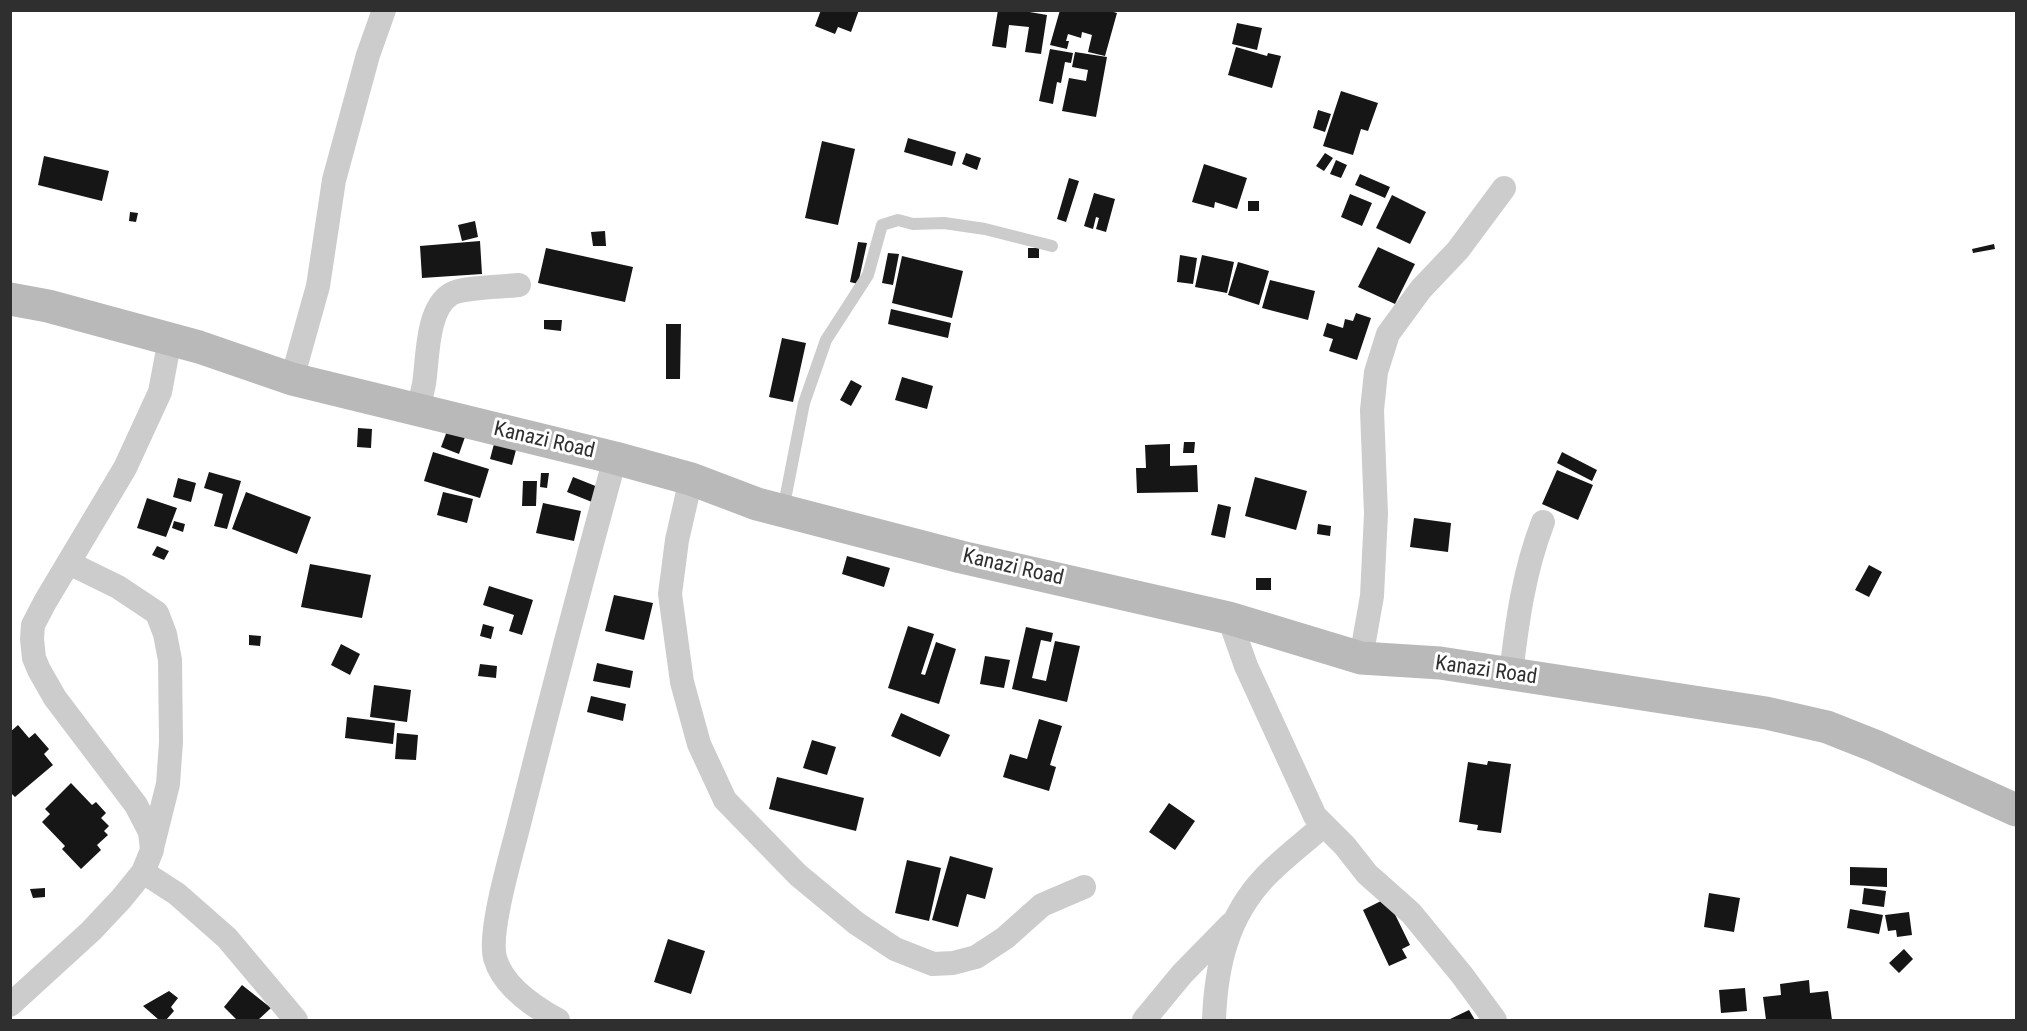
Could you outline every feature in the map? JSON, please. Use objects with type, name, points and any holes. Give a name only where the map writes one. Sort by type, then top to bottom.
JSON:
[{"type":"main road","name":"Kanazi Road","points":[[10,299],[48,306],[199,347],[292,379],[615,458],[691,479],[782,511],[961,556],[1229,618],[1361,658],[1440,663],[1766,713],[1827,727],[1875,746],[2016,810]]},
{"type":"street","points":[[292,379],[318,286],[334,180],[368,55],[384,10]]},
{"type":"street","points":[[1361,658],[1372,596],[1376,514],[1372,411],[1376,372],[1388,334],[1421,289],[1458,250],[1504,188]]},
{"type":"street","points":[[418,411],[435,313],[444,300],[453,293],[467,290],[519,285]]},
{"type":"street","points":[[170,339],[160,392],[125,468],[33,625],[34,657],[55,698],[136,806],[150,832],[147,861],[177,894],[227,938],[296,1020]]},
{"type":"street","points":[[558,1020],[521,995],[505,979],[495,957],[495,933],[506,875],[562,651],[615,458]]},
{"type":"street","points":[[691,479],[677,540],[670,594],[682,682],[699,744],[725,800],[798,875],[856,923],[895,949],[933,964],[953,963],[976,957],[1005,938],[1042,905],[1084,887]]},
{"type":"street","points":[[1511,674],[1523,589],[1532,552],[1543,522]]},
{"type":"street","points":[[10,1005],[91,931],[147,861],[168,784],[171,742],[170,660],[165,634],[157,614],[118,587],[69,563]]},
{"type":"street","points":[[10,630],[38,615]]},
{"type":"street","points":[[1229,618],[1246,666],[1315,816],[1345,846],[1367,874],[1411,913],[1462,975],[1495,1020]]},
{"type":"street","points":[[1214,1020],[1215,1000],[1227,939],[1242,905],[1265,876],[1324,825]]},
{"type":"street","points":[[1144,1020],[1182,974],[1233,922]]},
{"type":"lane","points":[[782,511],[804,403],[825,340],[868,275],[882,225],[898,220],[913,224],[944,223],[985,229],[1052,246]]},
{"type":"building","points":[[821,10],[859,10],[851,32],[838,27],[835,34],[815,26]]},
{"type":"building","points":[[998,10],[1018,10],[1047,15],[1041,54],[1025,52],[1029,27],[1009,25],[1006,48],[992,46]]},
{"type":"building","points":[[1060,10],[1107,10],[1117,13],[1105,56],[1088,52],[1092,35],[1082,32],[1081,38],[1068,34],[1067,49],[1050,45]]},
{"type":"building","points":[[1237,23],[1262,28],[1257,50],[1232,44]]},
{"type":"building","points":[[1236,47],[1267,56],[1268,53],[1281,56],[1272,88],[1228,75]]},
{"type":"building","points":[[1050,49],[1073,53],[1071,63],[1065,62],[1061,83],[1057,82],[1053,104],[1039,101]]},
{"type":"building","points":[[1075,52],[1107,57],[1096,117],[1062,111],[1069,78],[1086,81],[1088,70],[1072,67]]},
{"type":"building","points":[[1341,91],[1378,103],[1368,131],[1361,129],[1353,155],[1323,146]]},
{"type":"building","points":[[1318,110],[1331,114],[1325,132],[1313,128]]},
{"type":"building","points":[[908,138],[956,152],[952,166],[904,152]]},
{"type":"building","points":[[822,141],[855,149],[838,225],[805,218]]},
{"type":"building","points":[[966,153],[981,158],[977,170],[962,164]]},
{"type":"building","points":[[1325,153],[1333,158],[1324,171],[1316,166]]},
{"type":"building","points":[[44,156],[109,171],[102,201],[38,185]]},
{"type":"building","points":[[1336,160],[1347,165],[1341,178],[1330,174]]},
{"type":"building","points":[[1204,164],[1247,178],[1237,209],[1215,202],[1214,208],[1192,202]]},
{"type":"building","points":[[1360,174],[1390,187],[1385,198],[1355,185]]},
{"type":"building","points":[[1069,178],[1079,181],[1066,222],[1057,219]]},
{"type":"building","points":[[1094,193],[1115,199],[1106,232],[1096,229],[1099,218],[1096,217],[1093,229],[1084,226]]},
{"type":"building","points":[[1350,194],[1372,203],[1362,226],[1341,217]]},
{"type":"building","points":[[1392,195],[1426,212],[1410,244],[1376,228]]},
{"type":"building","points":[[1248,201],[1259,201],[1259,211],[1248,211]]},
{"type":"building","points":[[130,212],[138,213],[136,222],[129,221]]},
{"type":"building","points":[[475,221],[478,237],[462,241],[458,225]]},
{"type":"building","points":[[605,231],[606,246],[593,246],[591,232]]},
{"type":"building","points":[[480,241],[482,274],[422,278],[420,246]]},
{"type":"building","points":[[858,242],[867,243],[858,284],[850,282]]},
{"type":"building","points":[[1994,244],[1995,249],[1973,253],[1972,249]]},
{"type":"building","points":[[1378,247],[1415,264],[1395,304],[1358,287]]},
{"type":"building","points":[[546,248],[633,267],[625,302],[538,283]]},
{"type":"building","points":[[1028,248],[1039,248],[1039,258],[1028,258]]},
{"type":"building","points":[[888,253],[899,254],[893,285],[882,283]]},
{"type":"building","points":[[1180,255],[1197,258],[1193,284],[1177,282]]},
{"type":"building","points":[[1202,255],[1234,262],[1227,293],[1195,287]]},
{"type":"building","points":[[902,256],[963,271],[952,318],[892,303]]},
{"type":"building","points":[[1238,262],[1269,271],[1259,305],[1228,295]]},
{"type":"building","points":[[1270,280],[1315,291],[1308,320],[1262,308]]},
{"type":"building","points":[[891,309],[951,323],[948,338],[888,324]]},
{"type":"building","points":[[1356,313],[1371,318],[1357,360],[1329,351],[1333,339],[1323,336],[1327,323],[1343,328],[1345,319],[1353,321]]},
{"type":"building","points":[[544,320],[562,320],[561,331],[544,329]]},
{"type":"building","points":[[666,324],[681,324],[680,379],[666,379]]},
{"type":"building","points":[[782,338],[806,343],[793,402],[769,397]]},
{"type":"building","points":[[902,377],[933,386],[927,409],[895,400]]},
{"type":"building","points":[[851,380],[862,386],[851,406],[840,400]]},
{"type":"building","points":[[358,428],[372,429],[371,448],[357,447]]},
{"type":"building","points":[[447,431],[465,437],[459,454],[441,447]]},
{"type":"building","points":[[1184,442],[1195,442],[1194,453],[1183,453]]},
{"type":"building","points":[[494,444],[516,450],[512,465],[490,459]]},
{"type":"building","points":[[1170,444],[1170,466],[1197,465],[1198,492],[1137,493],[1136,468],[1146,468],[1145,445]]},
{"type":"building","points":[[433,452],[489,469],[480,498],[424,481]]},
{"type":"building","points":[[1562,452],[1597,470],[1592,481],[1557,463]]},
{"type":"building","points":[[1557,470],[1593,485],[1578,520],[1542,504]]},
{"type":"building","points":[[209,472],[241,481],[227,529],[214,526],[223,494],[204,488]]},
{"type":"building","points":[[541,473],[549,473],[547,488],[540,487]]},
{"type":"building","points":[[573,477],[603,489],[597,504],[567,492]]},
{"type":"building","points":[[1255,477],[1307,491],[1296,530],[1245,516]]},
{"type":"building","points":[[178,478],[196,483],[191,502],[173,497]]},
{"type":"building","points":[[523,481],[537,481],[536,506],[522,506]]},
{"type":"building","points":[[246,492],[311,517],[297,554],[232,529]]},
{"type":"building","points":[[443,492],[473,499],[467,523],[437,515]]},
{"type":"building","points":[[147,498],[177,508],[166,537],[137,528]]},
{"type":"building","points":[[543,503],[581,511],[574,541],[536,533]]},
{"type":"building","points":[[1218,504],[1231,507],[1225,538],[1211,535]]},
{"type":"building","points":[[1414,518],[1451,523],[1448,552],[1410,547]]},
{"type":"building","points":[[174,521],[185,524],[183,532],[172,528]]},
{"type":"building","points":[[1318,524],[1331,526],[1330,536],[1317,534]]},
{"type":"building","points":[[157,546],[169,551],[164,560],[152,555]]},
{"type":"building","points":[[847,556],[890,568],[884,587],[842,574]]},
{"type":"building","points":[[310,564],[371,575],[362,618],[301,607]]},
{"type":"building","points":[[1869,565],[1882,572],[1869,597],[1855,590]]},
{"type":"building","points":[[1256,578],[1271,578],[1271,590],[1256,590]]},
{"type":"building","points":[[489,586],[533,600],[522,635],[509,631],[514,615],[483,605]]},
{"type":"building","points":[[614,595],[653,603],[644,640],[605,631]]},
{"type":"building","points":[[483,624],[494,627],[491,639],[480,636]]},
{"type":"building","points":[[908,626],[934,634],[921,674],[925,675],[936,642],[956,649],[939,704],[888,688]]},
{"type":"building","points":[[1026,627],[1053,633],[1051,642],[1041,640],[1032,678],[1046,681],[1055,641],[1080,646],[1067,702],[1012,689]]},
{"type":"building","points":[[249,635],[261,636],[260,646],[249,645]]},
{"type":"building","points":[[341,644],[360,654],[350,675],[331,665]]},
{"type":"building","points":[[985,656],[1010,660],[1004,688],[980,684]]},
{"type":"building","points":[[597,663],[633,671],[630,688],[593,681]]},
{"type":"building","points":[[480,664],[497,666],[496,678],[478,676]]},
{"type":"building","points":[[374,685],[411,690],[407,722],[370,717]]},
{"type":"building","points":[[591,696],[626,704],[623,721],[587,712]]},
{"type":"building","points":[[901,713],[950,735],[940,757],[891,736]]},
{"type":"building","points":[[347,717],[395,723],[393,744],[345,738]]},
{"type":"building","points":[[1039,719],[1062,726],[1050,765],[1056,767],[1049,791],[1003,777],[1010,754],[1027,759]]},
{"type":"building","points":[[18,725],[29,738],[35,733],[49,749],[44,754],[53,765],[15,797],[10,792],[10,732]]},
{"type":"building","points":[[397,733],[418,735],[416,760],[395,759]]},
{"type":"building","points":[[812,740],[836,747],[827,775],[803,768]]},
{"type":"building","points":[[1488,761],[1511,764],[1501,833],[1477,830],[1478,825],[1459,822],[1468,762],[1487,765]]},
{"type":"building","points":[[777,777],[864,798],[856,831],[769,809]]},
{"type":"building","points":[[71,783],[92,805],[96,802],[106,813],[101,818],[109,826],[104,831],[108,835],[97,845],[101,850],[81,869],[62,849],[65,846],[42,822],[50,814],[45,809]]},
{"type":"building","points":[[1169,803],[1195,821],[1175,850],[1149,832]]},
{"type":"building","points":[[950,856],[993,868],[985,899],[967,894],[958,927],[932,920]]},
{"type":"building","points":[[907,860],[941,868],[929,921],[895,913]]},
{"type":"building","points":[[1850,867],[1887,868],[1887,887],[1850,885]]},
{"type":"building","points":[[45,888],[45,897],[33,898],[30,889]]},
{"type":"building","points":[[1864,888],[1886,891],[1884,907],[1862,904]]},
{"type":"building","points":[[1709,893],[1740,898],[1734,932],[1704,927]]},
{"type":"building","points":[[1387,898],[1410,945],[1402,949],[1407,958],[1389,966],[1363,910]]},
{"type":"building","points":[[1850,909],[1883,915],[1879,934],[1847,928]]},
{"type":"building","points":[[1909,912],[1912,935],[1897,937],[1896,930],[1888,931],[1885,915]]},
{"type":"building","points":[[668,939],[705,951],[691,994],[654,982]]},
{"type":"building","points":[[1904,949],[1913,959],[1899,973],[1889,963]]},
{"type":"building","points":[[1809,980],[1810,993],[1828,991],[1832,1020],[1766,1020],[1763,997],[1781,995],[1780,984]]},
{"type":"building","points":[[242,985],[271,1008],[258,1020],[237,1020],[224,1007]]},
{"type":"building","points":[[1745,988],[1747,1011],[1721,1013],[1719,990]]},
{"type":"building","points":[[169,991],[178,998],[171,1007],[174,1011],[166,1020],[159,1020],[143,1006]]},
{"type":"building","points":[[1469,1010],[1475,1020],[1448,1020]]}]
